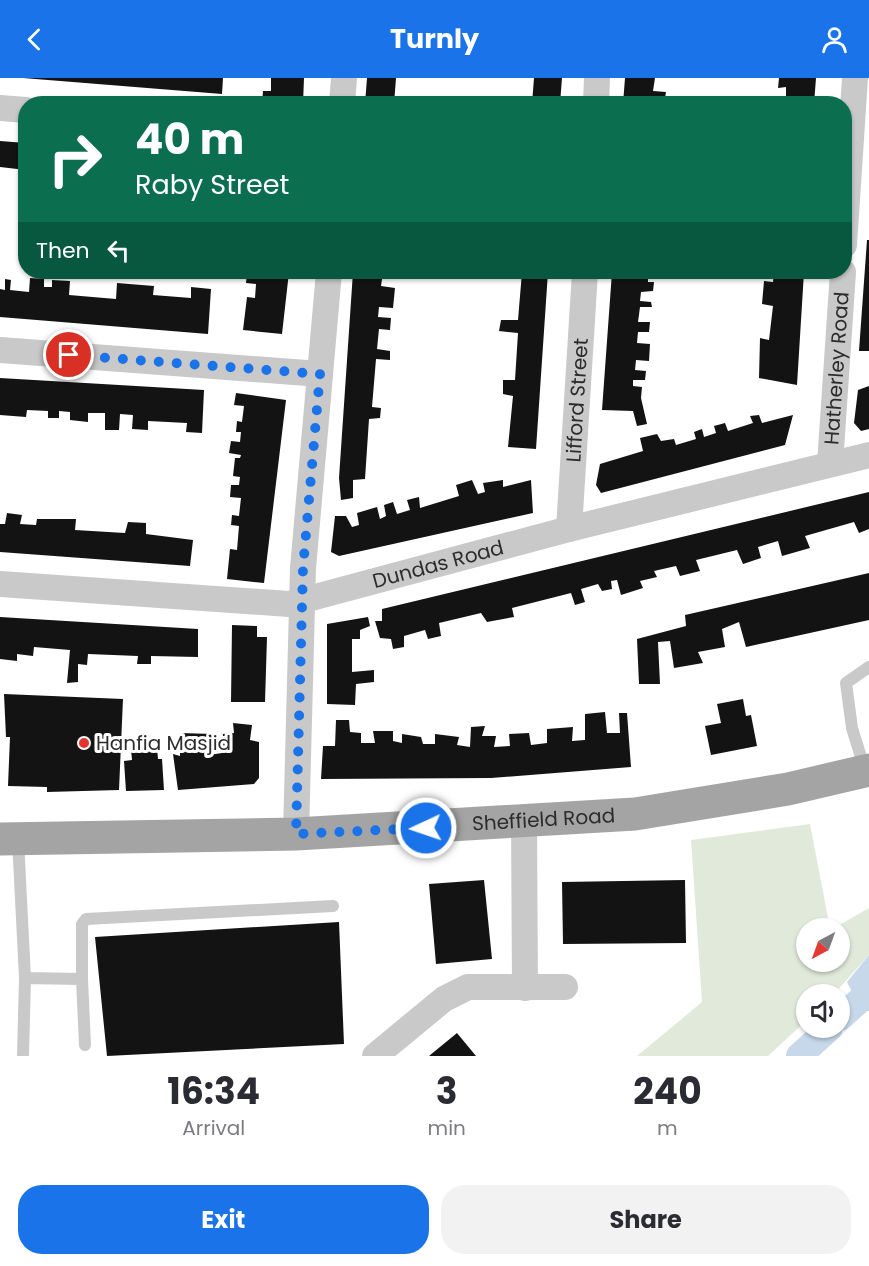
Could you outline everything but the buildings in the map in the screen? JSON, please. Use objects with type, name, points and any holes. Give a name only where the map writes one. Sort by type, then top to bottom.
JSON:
[{"type":"main road","name":"Sheffield Road","points":[[9,840],[296,834],[635,814],[703,805],[816,783],[867,770]]},
{"type":"street","points":[[343,96],[344,78]]},
{"type":"street","points":[[596,96],[597,78]]},
{"type":"street","points":[[852,124],[855,78]]},
{"type":"street","points":[[0,108],[18,109]]},
{"type":"street","points":[[296,834],[303,568],[327,279]]},
{"type":"street","name":"Lifford Street","points":[[569,529],[585,279]]},
{"type":"street","name":"Hatherley Road","points":[[830,464],[843,279]]},
{"type":"street","points":[[0,350],[320,374]]},
{"type":"street","name":"Dundas Road","points":[[0,584],[289,604],[304,598],[569,529],[869,455]]},
{"type":"street","points":[[524,822],[525,988]]},
{"type":"street","points":[[375,1056],[444,999],[468,987],[565,987]]},
{"type":"lane","points":[[867,770],[852,728],[846,683],[869,667]]},
{"type":"lane","points":[[9,840],[25,978],[23,1056]]},
{"type":"lane","points":[[85,1045],[82,924],[86,919],[333,906]]},
{"type":"lane","points":[[25,978],[82,979]]},
{"type":"green space","points":[[810,824],[828,918],[796,918],[796,972],[850,972],[850,919],[869,908],[869,955],[843,984],[796,984],[796,1030],[768,1056],[637,1056],[702,1002],[691,840]]},
{"type":"water","points":[[869,955],[869,1011],[862,1011],[847,982]]},
{"type":"waterway","points":[[850,1009],[869,992]]},
{"type":"waterway","points":[[799,1056],[819,1038]]},
{"type":"place","name":"Hanfia Masjid","points":[[84,743]]},
{"type":"route","points":[[69,355],[320,374],[303,568],[296,834],[426,828]]}]
